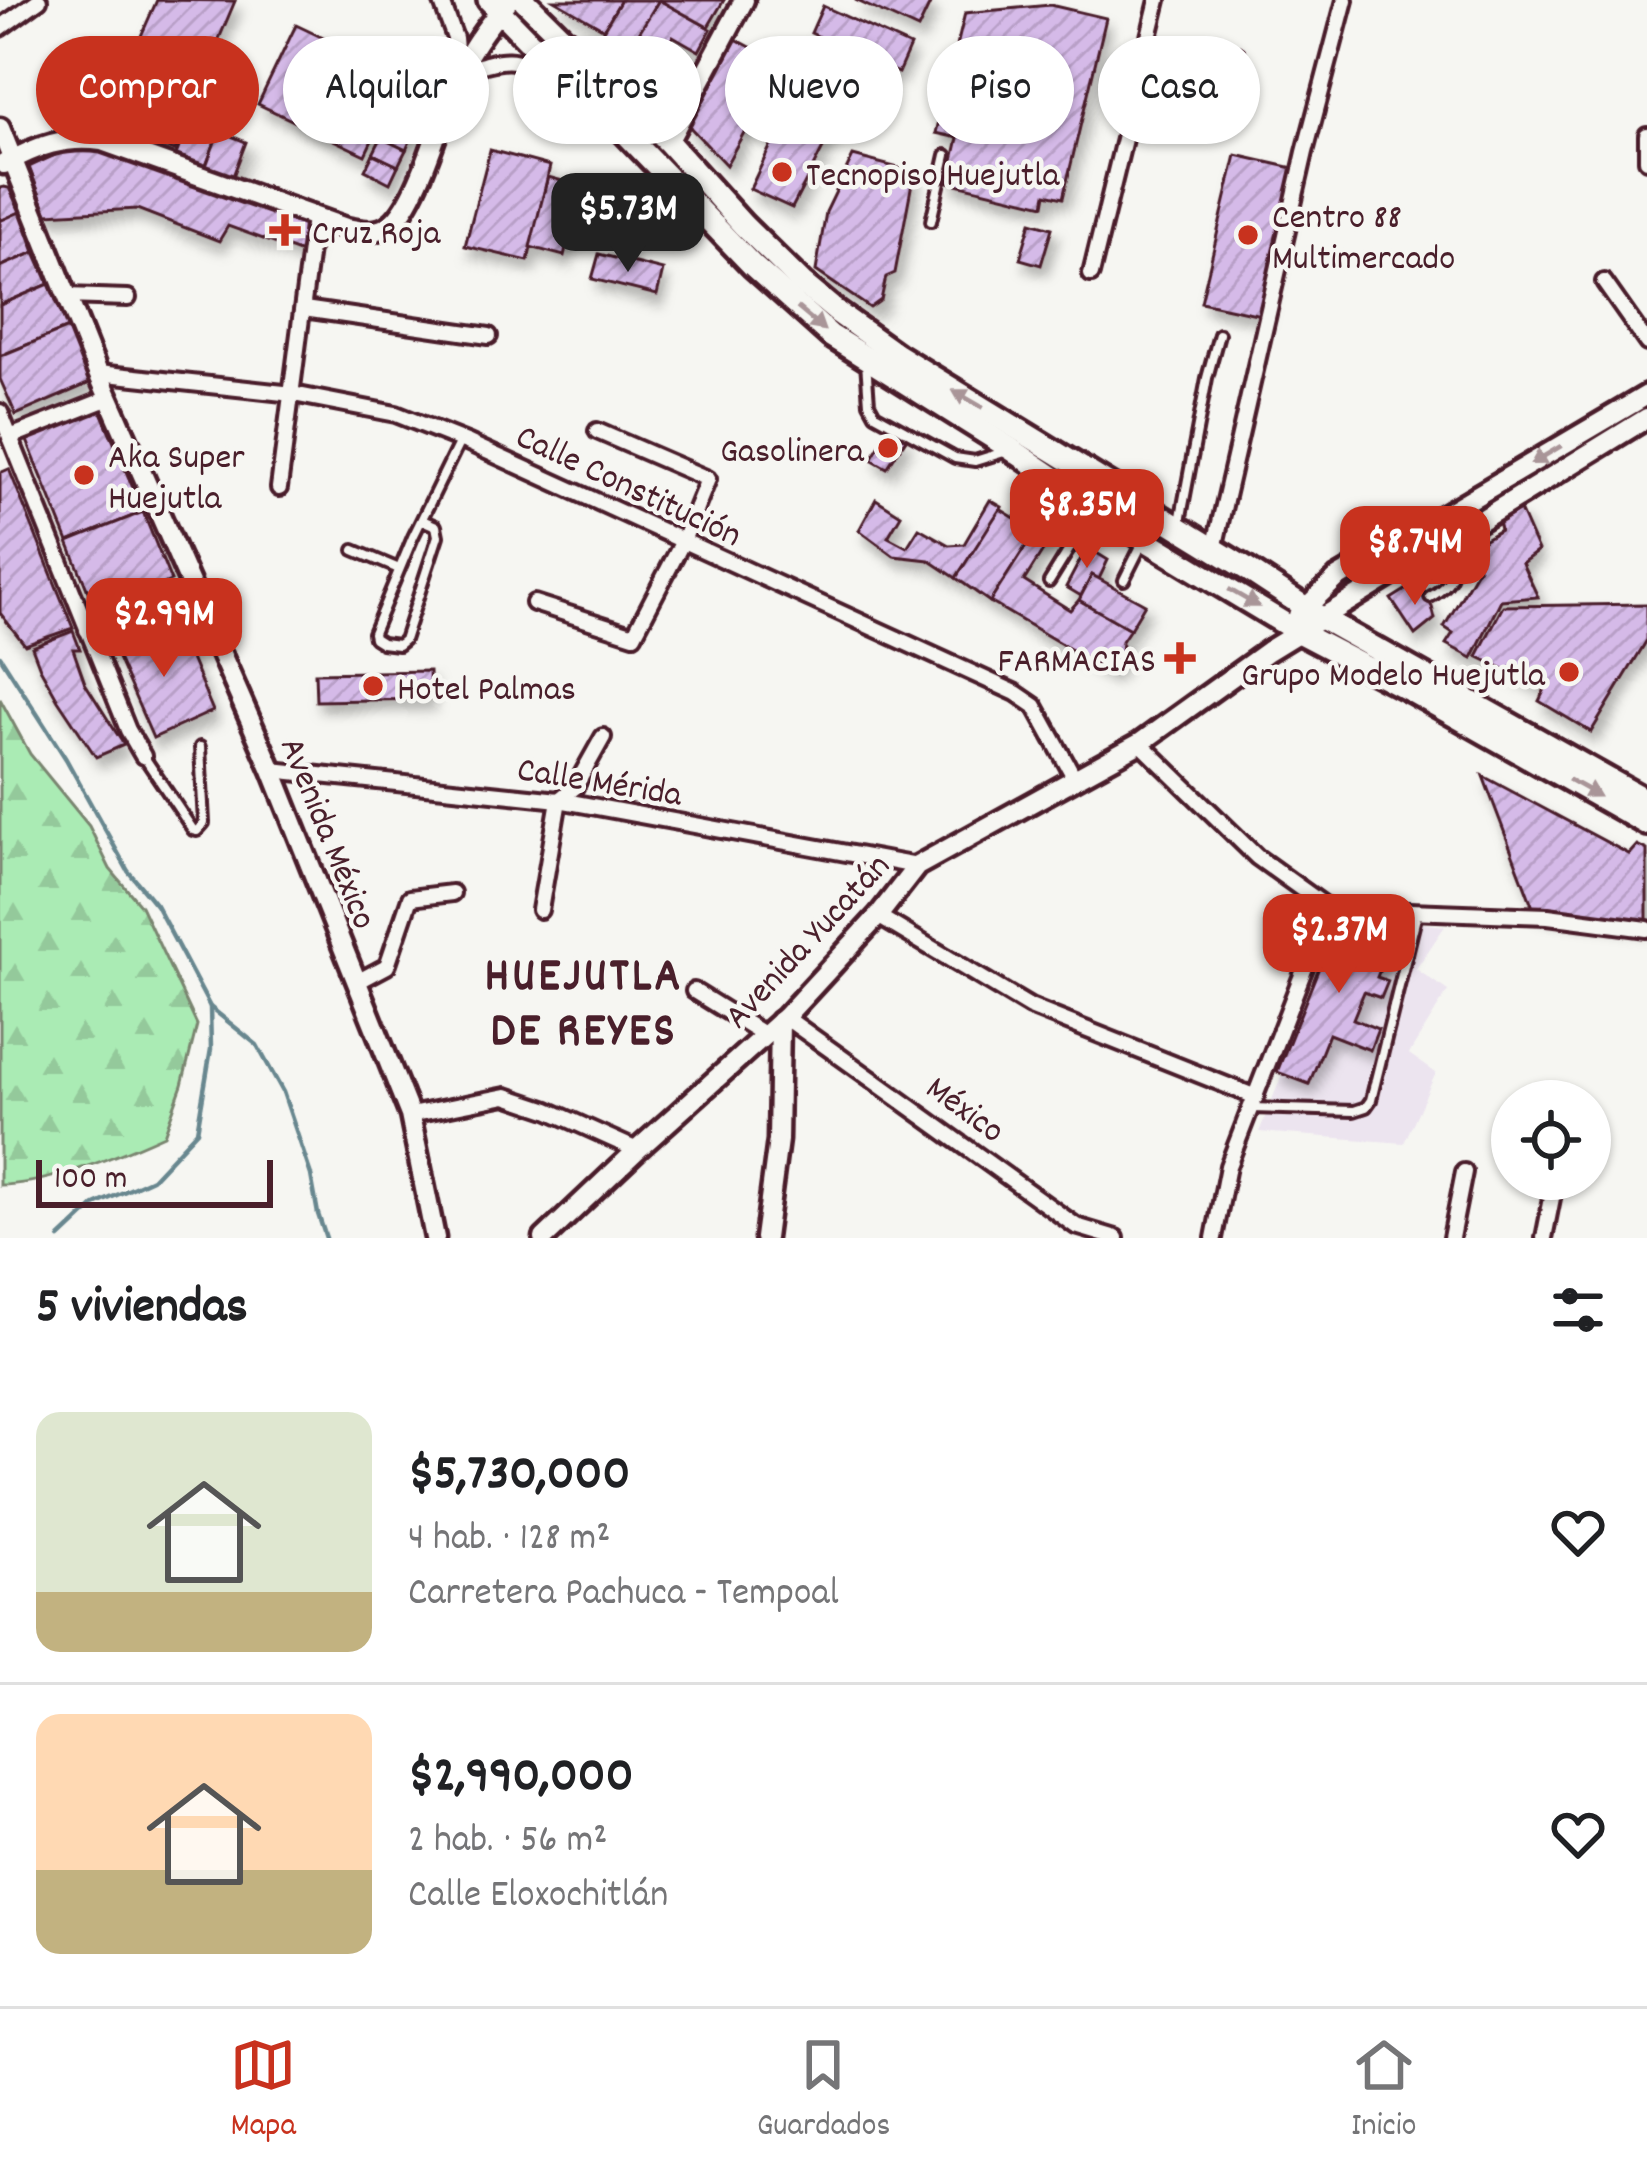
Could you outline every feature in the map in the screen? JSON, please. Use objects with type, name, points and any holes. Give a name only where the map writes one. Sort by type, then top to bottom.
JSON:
[{"type":"main road","points":[[524,0],[561,36]]},
{"type":"main road","points":[[499,4],[529,36]]},
{"type":"main road","points":[[637,144],[789,300],[831,336],[1214,549],[1647,824]]},
{"type":"main road","points":[[670,144],[785,266],[838,313],[1148,541],[1294,629],[1647,801]]},
{"type":"main road","points":[[1148,541],[1172,525]]},
{"type":"street","points":[[0,28],[39,0]]},
{"type":"street","points":[[441,0],[454,36]]},
{"type":"street","points":[[701,80],[744,0]]},
{"type":"street","points":[[1149,36],[1158,0]]},
{"type":"street","points":[[1214,549],[1305,152],[1345,0]]},
{"type":"street","points":[[480,36],[499,4]]},
{"type":"street","name":"Avenida México","points":[[0,128],[5,164],[272,770],[410,1115],[435,1238]]},
{"type":"street","points":[[1646,159],[1647,135]]},
{"type":"street","points":[[5,164],[54,142],[102,141],[314,218],[368,232],[380,230],[406,205],[432,144]]},
{"type":"street","points":[[1091,274],[1123,144]]},
{"type":"street","points":[[279,488],[314,218]]},
{"type":"street","points":[[1604,282],[1647,343]]},
{"type":"street","points":[[66,296],[128,298]]},
{"type":"street","points":[[304,309],[489,336]]},
{"type":"street","name":"Calle Constitución","points":[[98,373],[293,394],[396,414],[461,440],[1016,693],[1034,706],[1074,777]]},
{"type":"street","points":[[1315,613],[1336,578],[1647,395]]},
{"type":"street","points":[[10,437],[109,398]]},
{"type":"street","points":[[0,412],[128,730],[143,756]]},
{"type":"street","points":[[1294,629],[1647,418]]},
{"type":"street","points":[[534,603],[634,635],[683,541],[708,479],[597,431]]},
{"type":"street","points":[[1442,516],[1450,538]]},
{"type":"street","points":[[87,630],[192,591]]},
{"type":"street","name":"Avenida Yucatán","points":[[544,1238],[777,1024],[878,916],[917,866],[1139,743],[1294,629]]},
{"type":"street","points":[[539,910],[559,800],[575,787],[602,737]]},
{"type":"street","points":[[1139,743],[1257,857],[1328,908],[1548,916],[1647,929]]},
{"type":"street","name":"Calle Mérida","points":[[272,770],[559,800],[917,866]]},
{"type":"street","points":[[357,982],[387,966],[410,898],[452,893]]},
{"type":"street","points":[[1214,1238],[1228,1166],[1328,908]]},
{"type":"street","points":[[878,916],[1030,1007],[1254,1103]]},
{"type":"street","name":"México","points":[[694,991],[777,1024],[1076,1226],[1116,1238]]},
{"type":"street","points":[[765,1238],[778,1140],[777,1024]]},
{"type":"street","points":[[410,1115],[506,1096],[637,1150]]},
{"type":"street","points":[[1451,1238],[1464,1172]]},
{"type":"street","points":[[1544,1238],[1552,1200]]},
{"type":"lane","points":[[931,221],[946,155]]},
{"type":"lane","points":[[863,331],[869,403],[875,414],[955,458],[975,461],[1018,442]]},
{"type":"lane","points":[[1172,525],[1219,334]]},
{"type":"lane","points":[[422,520],[436,526],[438,536],[404,640],[398,645],[382,643],[373,633],[399,569],[422,520],[461,440]]},
{"type":"lane","points":[[1049,582],[1096,505]]},
{"type":"lane","points":[[1430,597],[1448,584],[1454,570],[1450,538]]},
{"type":"lane","points":[[1124,580],[1148,541]]},
{"type":"lane","points":[[353,550],[399,569]]},
{"type":"lane","points":[[143,756],[197,831],[204,823],[200,747]]},
{"type":"lane","points":[[1254,1103],[1354,1111],[1366,1107],[1418,911]]},
{"type":"shaded area","points":[[1336,925],[1445,926],[1416,969],[1448,991],[1409,1054],[1436,1073],[1404,1143],[1259,1132],[1282,1075],[1277,1072]]},
{"type":"green space","points":[[0,699],[30,754],[89,826],[110,869],[141,906],[197,1025],[164,1135],[61,1174],[0,1185]]},
{"type":"building","points":[[157,0],[235,1],[220,36],[141,36]]},
{"type":"building","points":[[554,0],[621,0],[604,29]]},
{"type":"building","points":[[621,0],[659,0],[638,36],[600,36]]},
{"type":"building","points":[[659,0],[711,29],[701,47],[701,36],[637,36]]},
{"type":"building","points":[[659,0],[724,0],[708,27]]},
{"type":"building","points":[[855,0],[926,0],[931,2],[918,29]]},
{"type":"building","points":[[1050,5],[1106,18],[1063,198],[1046,194],[1044,205],[948,182],[957,144],[1074,144],[1074,36],[959,36],[965,13]]},
{"type":"building","points":[[823,6],[888,36],[818,36],[811,33]]},
{"type":"building","points":[[296,25],[319,36],[291,36]]},
{"type":"building","points":[[725,50],[725,144],[738,144],[726,165],[701,139],[701,93]]},
{"type":"building","points":[[283,52],[283,116],[259,102]]},
{"type":"building","points":[[180,144],[214,144],[206,166],[176,155]]},
{"type":"building","points":[[214,144],[245,144],[233,176],[206,166]]},
{"type":"building","points":[[342,144],[370,144],[365,155]]},
{"type":"building","points":[[378,144],[406,150],[398,166],[373,154]]},
{"type":"building","points":[[771,144],[825,144],[792,208],[750,189]]},
{"type":"building","points":[[113,150],[312,222],[304,254],[228,226],[219,241],[137,209],[47,214],[29,167],[62,152]]},
{"type":"building","points":[[490,150],[550,166],[528,261],[465,246]]},
{"type":"building","points":[[373,154],[398,166],[390,183],[365,170]]},
{"type":"building","name":"Centro 88 Multimercado","points":[[1236,155],[1293,168],[1261,315],[1201,302]]},
{"type":"building","points":[[853,156],[914,172],[895,273],[886,277],[881,300],[870,308],[816,271],[826,212]]},
{"type":"building","points":[[548,177],[581,186],[564,256],[530,247]]},
{"type":"building","points":[[0,188],[9,188],[20,212],[0,221]]},
{"type":"building","points":[[20,212],[35,252],[0,267],[0,221]]},
{"type":"building","points":[[1031,222],[1052,228],[1041,265],[1020,259]]},
{"type":"building","points":[[35,252],[49,284],[0,305],[0,267]]},
{"type":"building","points":[[599,254],[663,270],[657,295],[592,279]]},
{"type":"building","points":[[49,284],[68,328],[0,356],[0,305]]},
{"type":"building","points":[[68,328],[90,383],[16,415],[0,379],[0,356]]},
{"type":"building","name":"Aka Super Huejutla","points":[[99,407],[143,512],[68,542],[26,438]]},
{"type":"building","points":[[889,430],[906,439],[887,468],[871,459]]},
{"type":"building","points":[[9,469],[73,628],[25,645],[0,613],[0,473]]},
{"type":"building","points":[[876,499],[901,515],[888,537],[907,547],[919,528],[949,545],[964,544],[990,500],[1002,507],[956,578],[929,560],[894,556],[859,530]]},
{"type":"building","points":[[1000,509],[1036,531],[990,602],[956,578]]},
{"type":"building","points":[[1520,510],[1538,551],[1522,563],[1538,597],[1501,600],[1472,658],[1446,644],[1453,633],[1444,627],[1479,567],[1472,547],[1500,530],[1498,521]]},
{"type":"building","points":[[143,512],[171,581],[96,611],[68,542]]},
{"type":"building","points":[[1040,524],[1053,535],[1024,581],[1070,610],[1079,600],[1130,629],[1111,673],[990,602]]},
{"type":"building","points":[[1087,547],[1108,560],[1099,579],[1092,575],[1081,596],[1066,587]]},
{"type":"building","points":[[1092,575],[1145,604],[1130,629],[1079,600]]},
{"type":"building","points":[[1418,582],[1435,619],[1415,635],[1391,599]]},
{"type":"building","name":"Grupo Modelo Huejutla","points":[[1647,604],[1647,640],[1591,732],[1539,701],[1545,689],[1477,656],[1503,606]]},
{"type":"building","points":[[175,621],[213,711],[153,738],[114,649]]},
{"type":"building","points":[[73,631],[80,649],[73,649],[85,683],[124,745],[96,757],[58,700],[32,647]]},
{"type":"building","name":"Hotel Palmas","points":[[429,671],[430,699],[316,701],[315,673]]},
{"type":"building","points":[[1483,776],[1629,854],[1637,845],[1647,850],[1647,924],[1534,910]]},
{"type":"building","points":[[1398,924],[1377,977],[1388,981],[1381,998],[1364,992],[1353,1019],[1378,1029],[1370,1050],[1329,1034],[1309,1084],[1277,1072],[1336,925]]},
{"type":"waterway","points":[[0,656],[66,759],[128,871],[156,905],[210,1007],[257,1045],[283,1092],[326,1238]]},
{"type":"waterway","points":[[60,1238],[95,1205],[152,1179],[197,1131],[211,1049],[210,1007]]},
{"type":"place","name":"Tecnopiso Huejutla","points":[[782,172]]},
{"type":"place","name":"Cruz Roja","points":[[285,230]]},
{"type":"place","name":"Centro 88 Multimercado","points":[[1248,235]]},
{"type":"place","name":"Gasolinera","points":[[888,448]]},
{"type":"place","name":"Aka Super Huejutla","points":[[84,475]]},
{"type":"place","name":"FARMACIAS","points":[[1180,658]]},
{"type":"place","name":"Grupo Modelo Huejutla","points":[[1569,672]]},
{"type":"place","name":"Hotel Palmas","points":[[373,686]]},
{"type":"district","name":"HUEJUTLA DE REYES","points":[[584,1000]]}]
